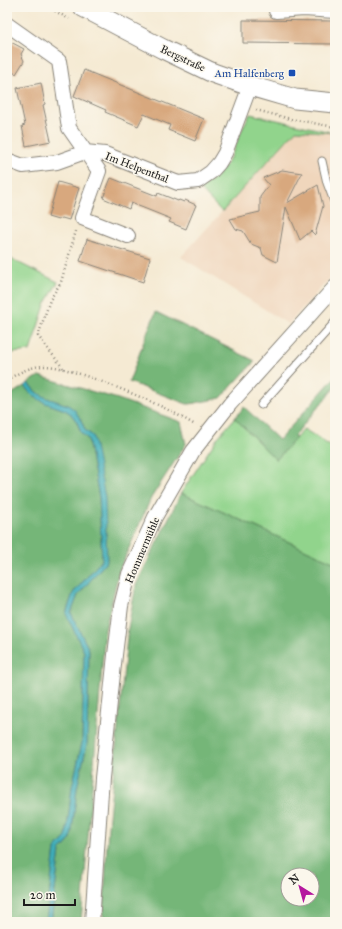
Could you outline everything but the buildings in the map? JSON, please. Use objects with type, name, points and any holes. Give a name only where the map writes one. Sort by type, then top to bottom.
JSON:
[{"type":"main road","name":"Bergstraße","points":[[83,7],[163,49],[213,73],[250,86],[295,99],[335,103]]},
{"type":"street","points":[[276,11],[304,8],[335,11]]},
{"type":"street","name":"Im Helpenthal","points":[[8,25],[58,61],[68,128],[99,171],[82,218]]},
{"type":"street","name":"Im Helpenthal","points":[[7,160],[23,166],[57,162],[85,152],[105,154],[178,183],[198,181],[211,172],[225,153],[250,86]]},
{"type":"street","points":[[82,218],[128,236]]},
{"type":"street","name":"Hommermühle","points":[[92,922],[102,778],[115,655],[121,606],[129,574],[155,517],[193,451],[207,432],[335,287]]},
{"type":"lane","points":[[322,161],[327,183],[335,204]]},
{"type":"lane","points":[[261,405],[335,322]]},
{"type":"path","points":[[64,369],[38,336],[50,300],[61,282],[77,229],[82,218]]},
{"type":"path","points":[[7,380],[21,371],[43,366],[64,369],[126,390],[181,416],[207,432]]},
{"type":"shaded area","points":[[296,130],[335,133],[335,273],[288,324],[181,257]]},
{"type":"green space","points":[[250,114],[335,133],[296,130],[222,212],[199,188],[219,174],[226,165]]},
{"type":"green space","points":[[7,257],[58,282],[45,305],[30,351],[12,353],[7,357]]},
{"type":"green space","points":[[156,312],[255,361],[221,398],[190,404],[129,382]]},
{"type":"green space","points":[[39,376],[118,399],[181,422],[186,444],[151,498],[119,571],[105,630],[81,922],[51,922],[60,851],[71,839],[77,788],[87,744],[89,650],[71,613],[78,595],[107,561],[93,436],[85,430],[81,420],[68,405],[47,398],[36,392],[28,383]]},
{"type":"green space","points":[[335,377],[335,387],[294,436],[296,438],[276,460],[235,418],[244,407],[279,440]]},
{"type":"green space","points":[[24,386],[33,396],[71,414],[77,422],[81,433],[88,439],[99,497],[102,560],[73,593],[66,613],[84,652],[82,743],[72,787],[66,837],[55,849],[46,922],[7,922],[7,518],[10,492],[7,473],[7,397]]},
{"type":"green space","points":[[235,418],[276,460],[304,429],[335,449],[335,563],[181,493],[218,437]]},
{"type":"green space","points":[[181,493],[335,563],[335,922],[103,922],[108,827],[128,628],[136,585]]},
{"type":"water","points":[[28,383],[36,392],[47,398],[68,405],[75,410],[85,430],[93,436],[105,497],[107,561],[78,595],[71,613],[89,650],[87,744],[77,788],[71,839],[60,851],[51,922],[46,922],[55,849],[66,837],[72,787],[82,743],[84,652],[66,614],[73,593],[102,560],[99,497],[88,439],[81,433],[77,422],[71,414],[33,396],[24,386]]},
{"type":"place","name":"Am Halfenberg","points":[[292,73]]}]
